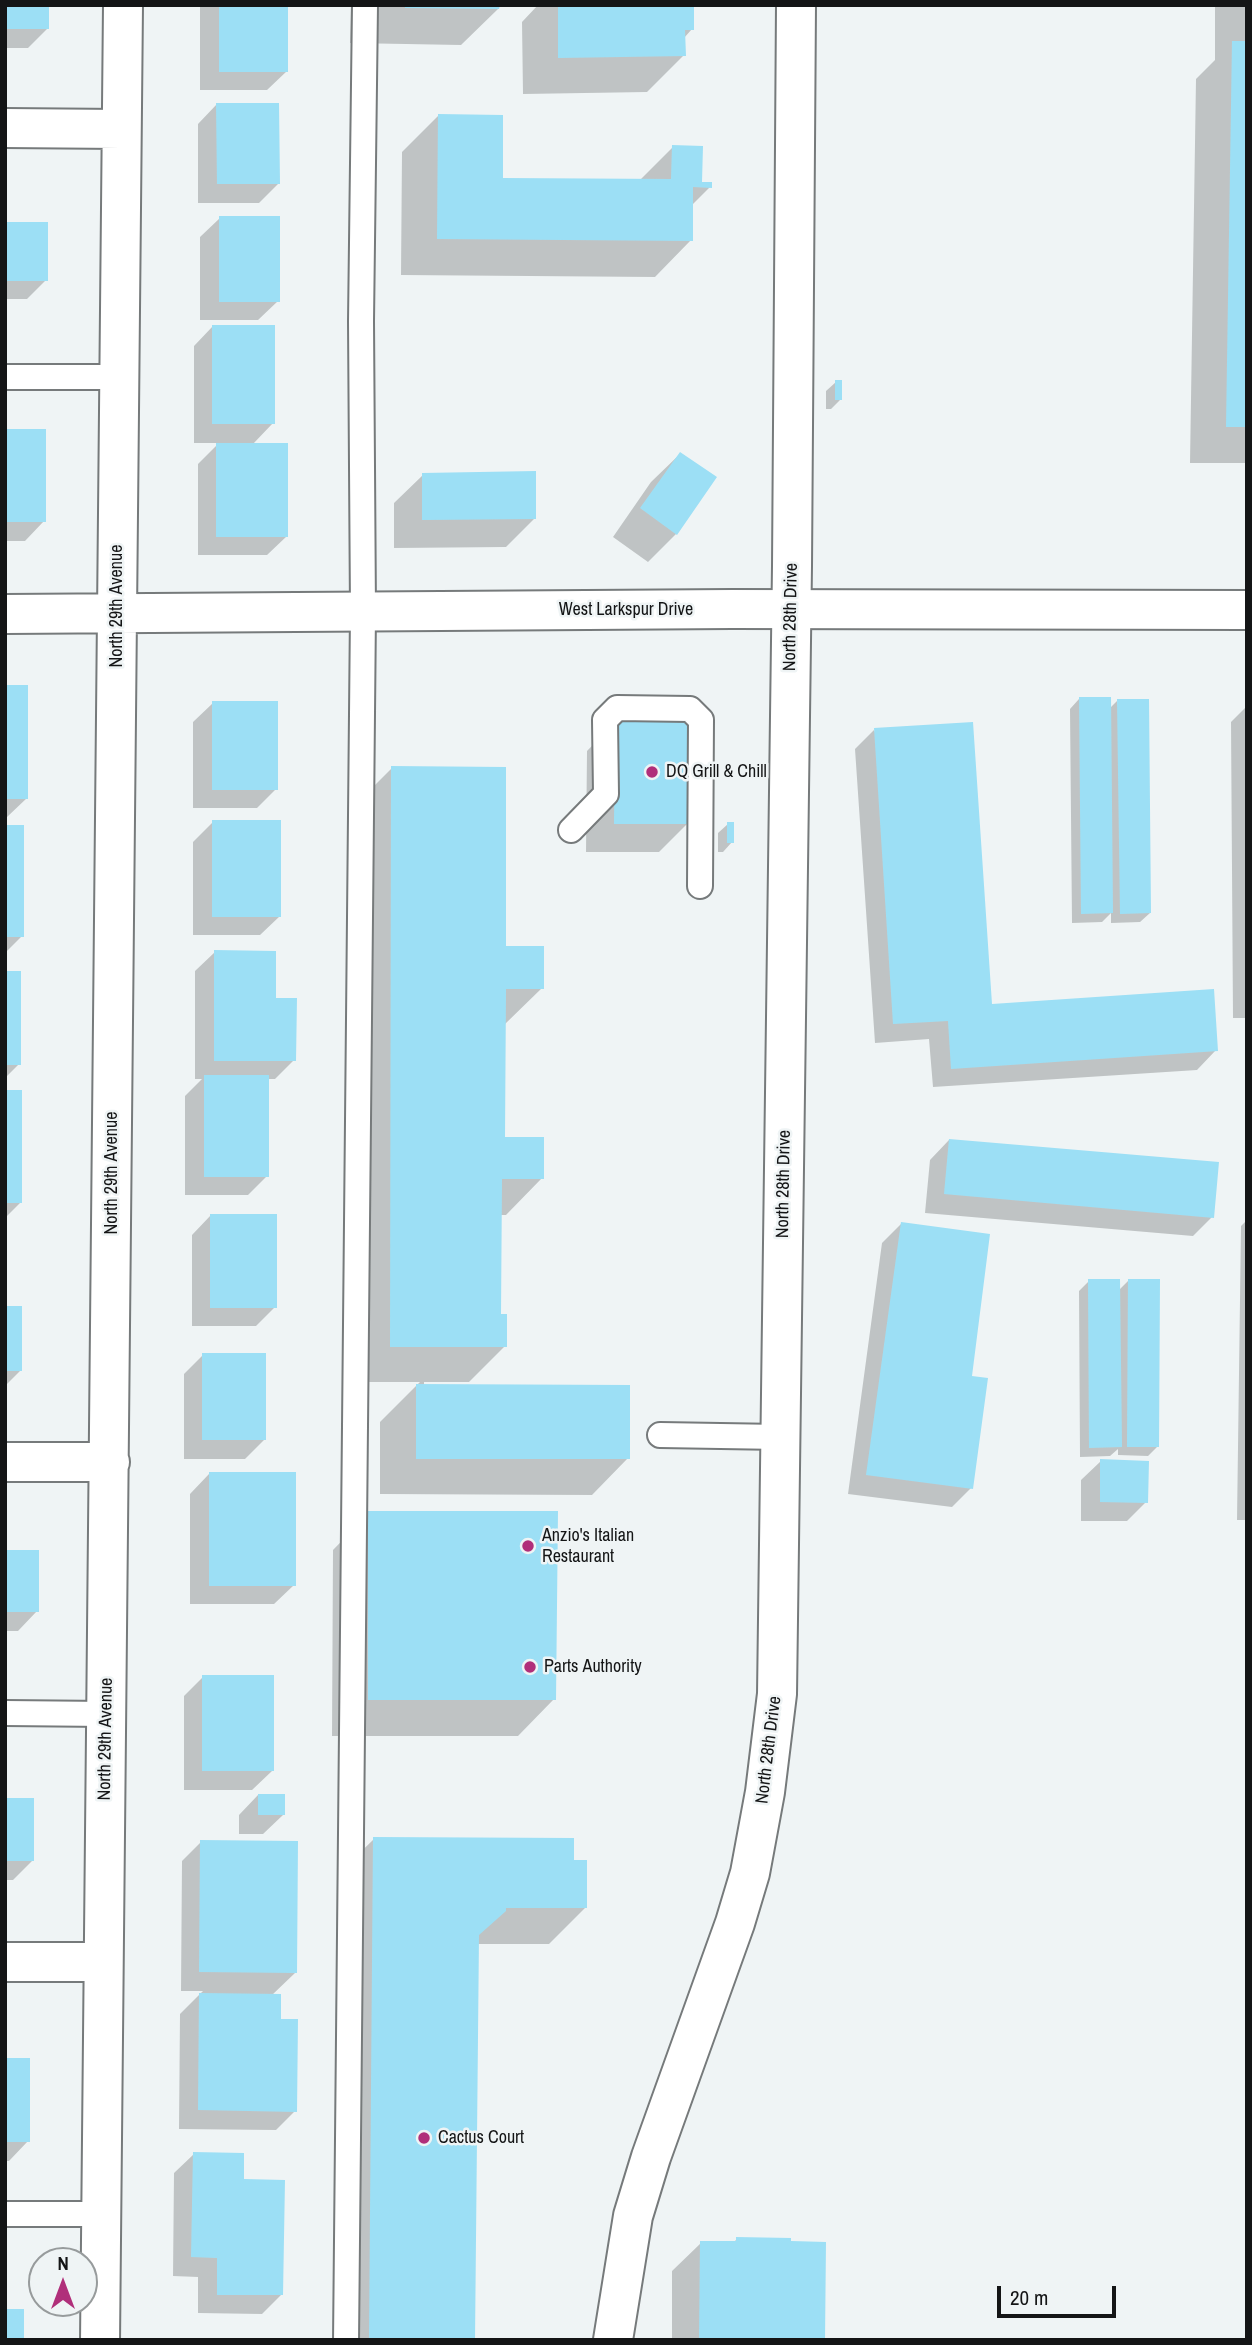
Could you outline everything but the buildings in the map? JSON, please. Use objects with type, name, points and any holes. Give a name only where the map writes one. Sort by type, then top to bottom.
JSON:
[{"type":"street","name":"North 29th Avenue","points":[[100,2340],[123,5]]},
{"type":"street","name":"North 28th Drive","points":[[613,2340],[633,2216],[750,1873],[765,1792],[777,1694],[792,609],[796,5]]},
{"type":"street","points":[[5,128],[121,129]]},
{"type":"street","name":"West Larkspur Drive","points":[[5,614],[792,609],[1247,610]]},
{"type":"street","points":[[5,1462],[110,1462]]},
{"type":"street","points":[[5,1962],[103,1962]]},
{"type":"lane","points":[[346,2340],[363,612],[361,321],[365,5]]},
{"type":"lane","points":[[5,377],[119,377]]},
{"type":"lane","points":[[571,830],[606,794],[605,720],[617,708],[690,709],[701,720],[699,886]]},
{"type":"lane","points":[[660,1436],[781,1437]]},
{"type":"lane","points":[[5,1713],[107,1714]]},
{"type":"lane","points":[[5,2214],[100,2214]]},
{"type":"place","name":"DQ Grill & Chill","points":[[652,772]]},
{"type":"place","name":"Anzio's Italian Restaurant","points":[[528,1546]]},
{"type":"place","name":"Parts Authority","points":[[530,1667]]},
{"type":"place","name":"Cactus Court","points":[[424,2138]]}]
